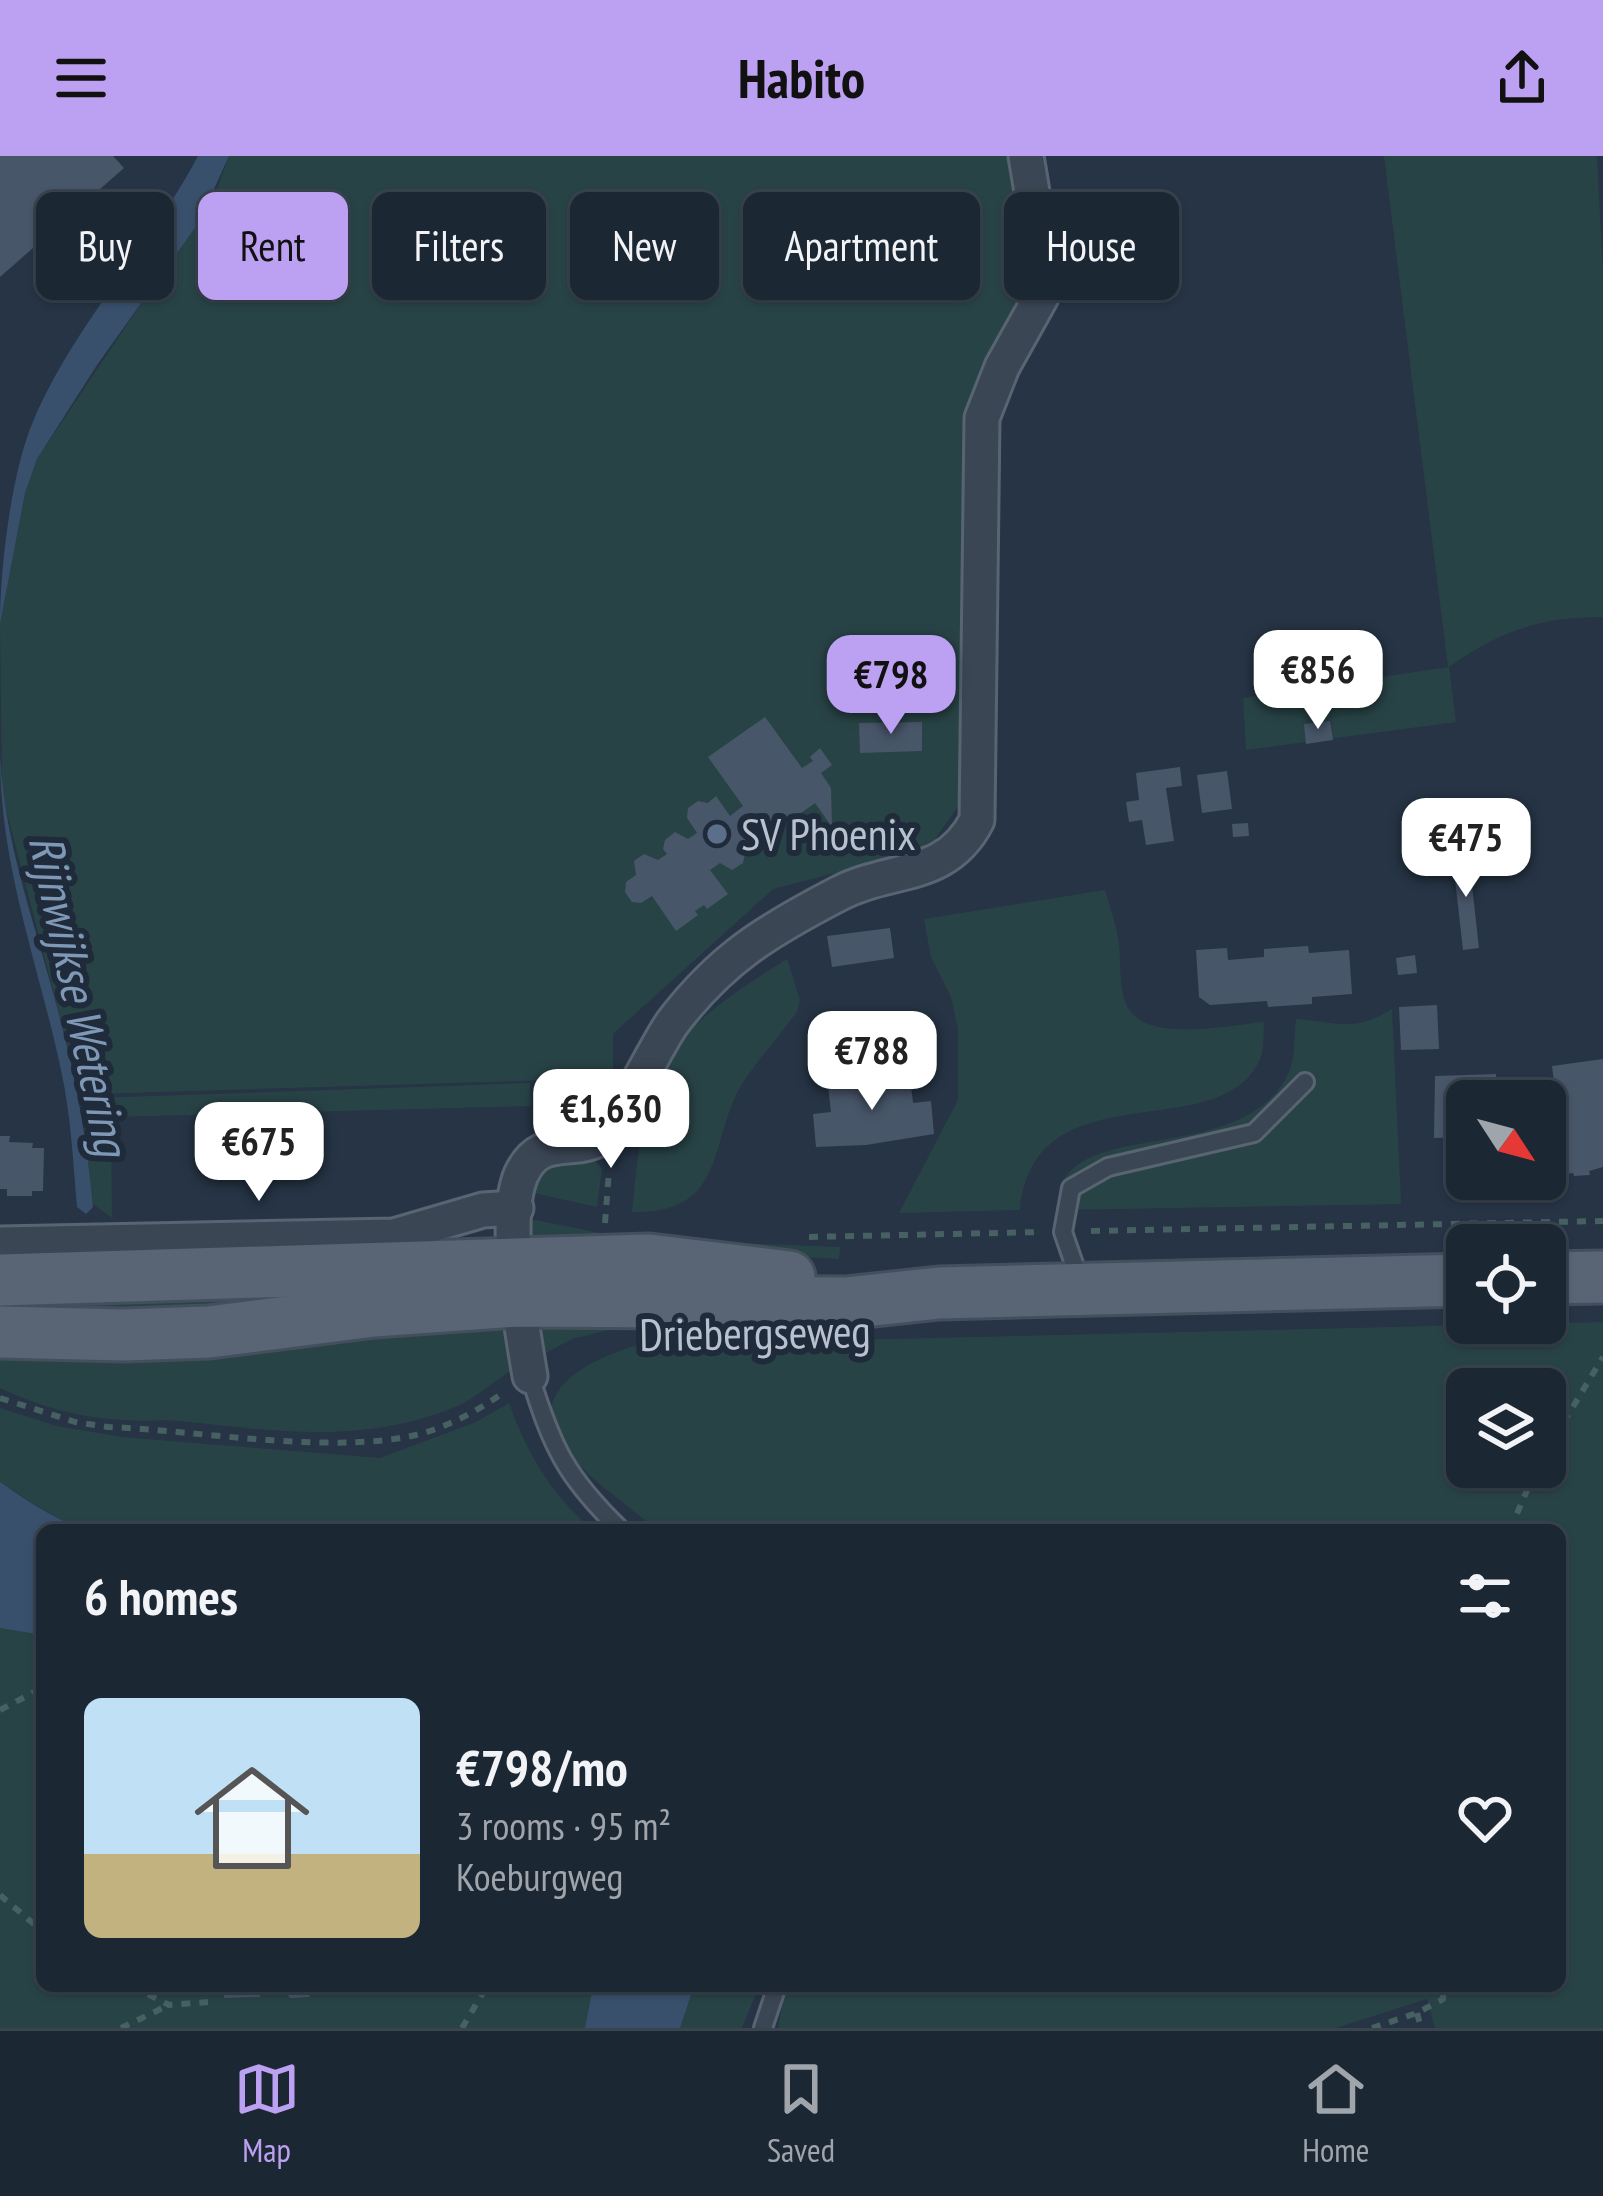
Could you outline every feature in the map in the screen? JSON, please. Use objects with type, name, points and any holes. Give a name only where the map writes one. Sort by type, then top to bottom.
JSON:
[{"type":"main road","name":"Driebergseweg","points":[[0,1332],[209,1332],[374,1311],[649,1260],[939,1293],[1446,1281]]},
{"type":"main road","name":"Driebergseweg","points":[[0,1280],[267,1274],[517,1281]]},
{"type":"main road","points":[[1566,1277],[1603,1276]]},
{"type":"street","points":[[530,1376],[517,1281],[516,1208],[519,1182],[532,1158],[557,1145],[599,1138],[613,1124],[672,1024],[740,949],[845,890],[939,864],[954,854],[977,820],[982,418],[1002,367],[1041,297],[1046,275],[1026,156]]},
{"type":"street","points":[[0,1244],[394,1236],[483,1210],[516,1208]]},
{"type":"lane","points":[[1083,1291],[1064,1232],[1071,1188],[1108,1167],[1254,1132],[1305,1082]]},
{"type":"lane","points":[[530,1376],[560,1460],[615,1524]]},
{"type":"lane","points":[[763,2028],[775,1992]]},
{"type":"path","points":[[599,1138],[610,1164],[605,1227]]},
{"type":"path","points":[[1566,1418],[1603,1357]]},
{"type":"path","points":[[0,1398],[75,1422],[362,1442],[426,1432],[473,1413],[530,1376]]},
{"type":"path","points":[[1513,1524],[1528,1488]]},
{"type":"path","points":[[0,1710],[36,1691]]},
{"type":"path","points":[[0,1895],[36,1925]]},
{"type":"path","points":[[144,1992],[170,2005]]},
{"type":"path","points":[[462,2028],[483,1992]]},
{"type":"path","points":[[1372,2028],[1417,2013],[1443,1999],[1444,1992]]},
{"type":"path","points":[[122,2028],[170,2005],[208,2002]]},
{"type":"path","points":[[1417,2013],[1421,2028]]},
{"type":"green space","points":[[229,156],[1017,156],[1022,192],[1004,192],[1004,300],[1027,300],[968,427],[964,798],[928,849],[773,889],[613,1034],[613,1078],[93,1094],[94,1098],[530,1083],[531,1106],[111,1117],[112,1218],[93,1204],[71,1059],[2,794],[0,624],[25,493],[37,459],[144,300],[174,300],[174,255],[198,219],[198,300],[348,300],[348,192],[216,192]]},
{"type":"green space","points":[[1384,156],[1597,156],[1603,275],[1603,617],[1522,628],[1449,667],[1456,722],[1246,750],[1243,698],[1448,667]]},
{"type":"green space","points":[[1105,890],[1118,938],[1123,994],[1134,1015],[1148,1024],[1186,1030],[1264,1022],[1260,1059],[1239,1086],[1208,1101],[1092,1122],[1058,1138],[1033,1166],[1020,1210],[899,1213],[958,1100],[958,1029],[951,997],[931,957],[924,919]]},
{"type":"green space","points":[[787,959],[800,1000],[797,1012],[744,1081],[701,1186],[686,1200],[663,1209],[632,1212],[646,1111],[669,1055],[707,1015]]},
{"type":"green space","points":[[1392,1009],[1401,1204],[1060,1210],[1063,1182],[1079,1164],[1104,1152],[1239,1120],[1267,1101],[1291,1067],[1296,1019],[1356,1024]]},
{"type":"green space","points":[[590,1155],[602,1169],[597,1207],[525,1191],[546,1162]]},
{"type":"green space","points":[[525,1218],[631,1239],[840,1247],[839,1259],[538,1241],[530,1235]]},
{"type":"green space","points":[[394,1286],[228,1308],[0,1312],[0,1298]]},
{"type":"green space","points":[[548,1322],[844,1323],[621,1327],[572,1339],[538,1357],[539,1336]]},
{"type":"green space","points":[[1603,1322],[1603,2028],[1435,2028],[1427,1999],[1336,2028],[778,2028],[785,1992],[1566,1992],[1566,1524],[650,1524],[573,1459],[555,1435],[553,1401],[574,1375],[638,1345],[1446,1326],[1446,1344],[1566,1344],[1566,1323]]},
{"type":"green space","points":[[499,1324],[509,1343],[509,1372],[455,1407],[386,1427],[319,1432],[108,1419],[61,1410],[0,1388],[0,1343]]},
{"type":"green space","points":[[509,1403],[542,1473],[586,1524],[72,1524],[0,1482],[0,1408],[57,1426],[122,1437],[380,1458],[476,1422]]},
{"type":"green space","points":[[0,1628],[36,1634],[36,1992],[592,1992],[585,2028],[0,2028]]},
{"type":"green space","points":[[692,1992],[757,1992],[742,2028],[680,2028]]},
{"type":"water","points":[[198,156],[229,156],[213,192],[198,192],[198,223],[174,257],[174,196]]},
{"type":"water","points":[[104,300],[143,300],[37,459],[25,493],[0,624],[8,522],[25,445],[49,388]]},
{"type":"water","points":[[0,755],[14,851],[80,1106],[93,1207],[86,1214],[77,1207],[64,1087],[13,875],[6,836]]},
{"type":"water","points":[[0,1482],[73,1524],[36,1524],[36,1634],[0,1628]]},
{"type":"water","points":[[592,1992],[692,1992],[680,2028],[585,2028]]},
{"type":"building","points":[[0,156],[113,156],[124,168],[97,192],[36,192],[36,245],[0,277]]},
{"type":"building","points":[[765,717],[802,768],[820,748],[832,765],[821,773],[831,788],[832,827],[815,803],[745,853],[743,863],[732,870],[720,863],[710,870],[728,894],[707,909],[704,905],[695,911],[698,915],[676,931],[652,896],[632,902],[625,892],[626,882],[636,875],[634,861],[644,854],[658,860],[667,854],[665,840],[675,832],[688,839],[697,833],[687,818],[688,808],[698,801],[708,803],[716,796],[730,816],[743,806],[708,757]]},
{"type":"building","points":[[1330,721],[1333,740],[1306,744],[1304,724]]},
{"type":"building","points":[[922,722],[922,751],[860,753],[859,723]]},
{"type":"building","points":[[1180,767],[1182,786],[1166,788],[1174,841],[1146,845],[1142,820],[1129,822],[1126,802],[1139,800],[1136,773]]},
{"type":"building","points":[[1227,771],[1232,809],[1202,813],[1197,775]]},
{"type":"building","points":[[1248,823],[1249,836],[1233,837],[1232,824]]},
{"type":"building","points":[[1468,850],[1479,948],[1463,950],[1452,852]]},
{"type":"building","points":[[890,928],[894,958],[832,967],[827,936]]},
{"type":"building","points":[[1308,946],[1309,953],[1349,950],[1352,994],[1312,997],[1312,1004],[1268,1007],[1267,1001],[1210,1005],[1199,997],[1196,950],[1227,948],[1228,960],[1264,957],[1264,949]]},
{"type":"building","points":[[1415,955],[1417,973],[1398,975],[1396,958]]},
{"type":"building","points":[[1437,1005],[1439,1049],[1401,1050],[1399,1007]]},
{"type":"building","points":[[1603,1059],[1603,1167],[1589,1171],[1590,1175],[1566,1174],[1566,1080],[1554,1080],[1552,1066]]},
{"type":"building","points":[[878,1069],[880,1080],[910,1077],[913,1103],[931,1101],[934,1134],[816,1147],[813,1114],[831,1112],[828,1086],[859,1082],[857,1071]]},
{"type":"building","points":[[1496,1074],[1496,1080],[1446,1080],[1446,1138],[1434,1138],[1435,1076]]},
{"type":"building","points":[[0,1136],[44,1148],[43,1191],[7,1196],[7,1189],[0,1189]]},
{"type":"building","points":[[224,1992],[260,1992],[260,1997],[224,1998]]},
{"type":"building","points":[[286,1992],[311,1992],[309,1997],[290,1998]]},
{"type":"place","name":"SV Phoenix","points":[[717,834]]},
{"type":"water label","name":"Rijnwijkse Wetering","points":[[79,995]]}]
